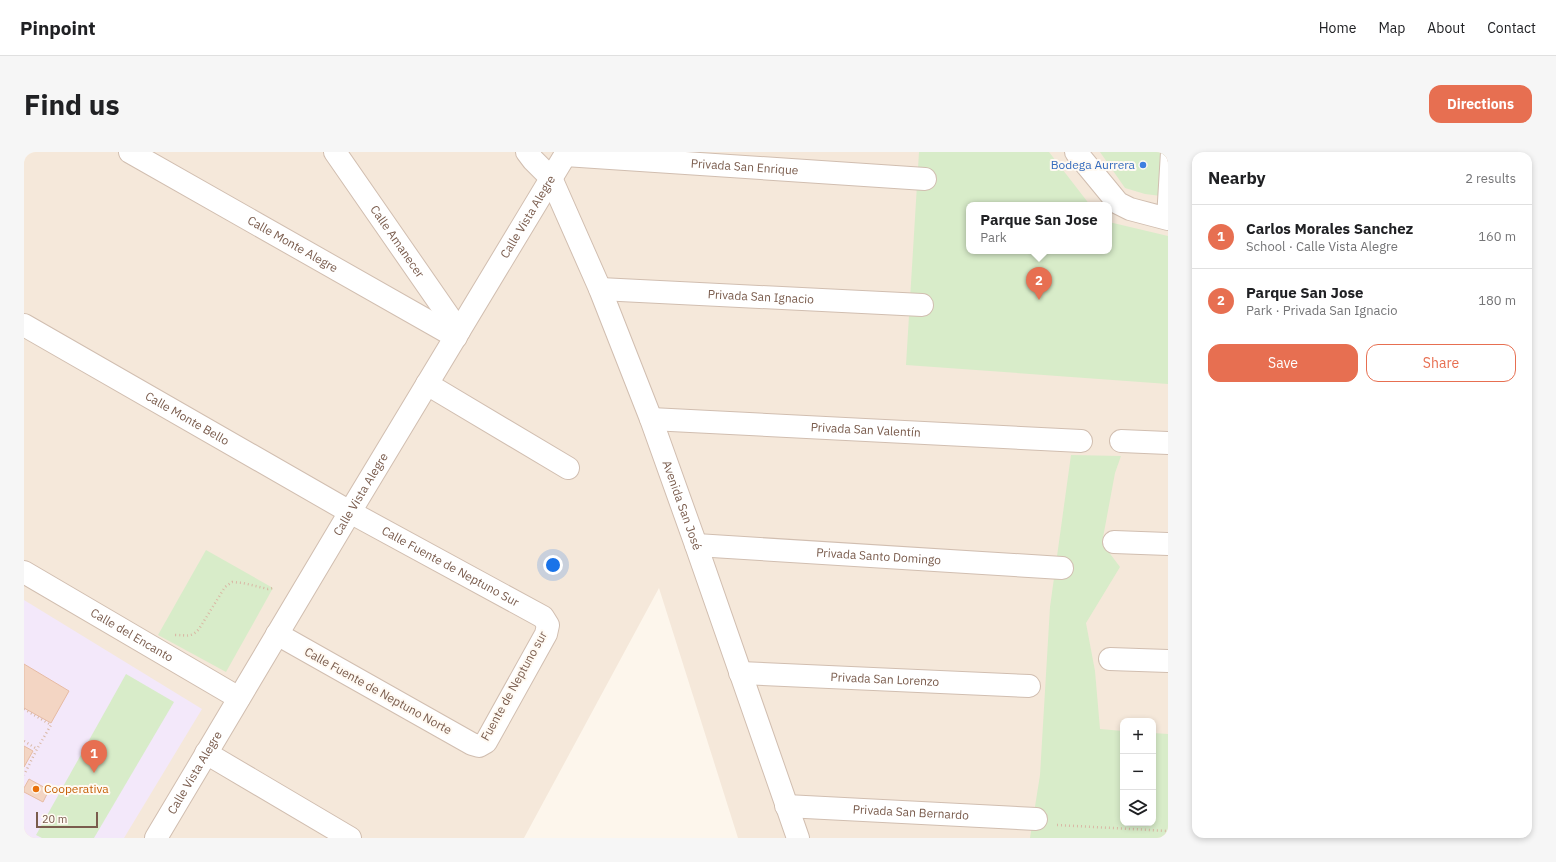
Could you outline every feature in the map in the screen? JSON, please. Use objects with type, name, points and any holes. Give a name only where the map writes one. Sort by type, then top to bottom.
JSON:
[{"type":"street","name":"Calle Monte Alegre","points":[[130,152],[457,334]]},
{"type":"street","name":"Calle Amanecer","points":[[335,152],[457,334]]},
{"type":"street","points":[[527,152],[551,178]]},
{"type":"street","points":[[1076,152],[1118,202],[1130,209],[1166,218]]},
{"type":"street","name":"Calle Vista Alegre","points":[[156,838],[566,153]]},
{"type":"street","name":"Privada San Enrique","points":[[566,153],[924,179]]},
{"type":"street","name":"Avenida San José","points":[[551,178],[600,289],[651,419],[798,838]]},
{"type":"street","name":"Privada San Ignacio","points":[[600,289],[922,305]]},
{"type":"street","name":"Calle Monte Bello","points":[[24,325],[350,512]]},
{"type":"street","points":[[427,384],[568,468]]},
{"type":"street","name":"Privada San Valentín","points":[[651,419],[1081,441]]},
{"type":"street","points":[[1121,442],[1168,443]]},
{"type":"street","name":"Calle Fuente de Neptuno Sur","points":[[350,512],[543,617],[548,625]]},
{"type":"street","points":[[1114,542],[1168,544]]},
{"type":"street","name":"Privada Santo Domingo","points":[[696,545],[1062,568]]},
{"type":"street","name":"Calle del Encanto","points":[[24,572],[239,698]]},
{"type":"street","name":"Fuente de Neptuno sur","points":[[479,746],[486,742],[546,634],[548,625]]},
{"type":"street","name":"Calle Fuente de Neptuno Norte","points":[[277,634],[472,744],[479,746]]},
{"type":"street","points":[[1110,659],[1168,662]]},
{"type":"street","name":"Privada San Lorenzo","points":[[740,673],[1029,686]]},
{"type":"street","points":[[206,753],[350,838]]},
{"type":"street","name":"Privada San Bernardo","points":[[786,806],[1045,822]]},
{"type":"lane","points":[[1166,152],[1166,218]]},
{"type":"path","points":[[171,635],[192,636],[199,629],[225,587],[232,582],[268,589],[273,588]]},
{"type":"path","points":[[24,709],[51,726],[24,775]]},
{"type":"path","points":[[24,741],[37,749]]},
{"type":"path","points":[[1045,822],[1168,831]]},
{"type":"shaded area","points":[[24,152],[1168,152],[1168,838],[738,838],[659,588],[524,838],[24,838]]},
{"type":"shaded area","points":[[24,600],[202,709],[124,838],[24,838]]},
{"type":"green space","points":[[919,152],[1049,152],[1088,202],[966,202],[966,254],[1112,254],[1112,223],[1168,236],[1168,384],[906,365]]},
{"type":"green space","points":[[1100,152],[1166,152],[1161,196],[1145,194],[1125,188]]},
{"type":"green space","points":[[1071,455],[1121,456],[1115,473],[1102,543],[1120,567],[1086,623],[1095,671],[1100,729],[1120,731],[1120,826],[1156,826],[1156,733],[1168,734],[1168,838],[1030,838],[1040,775],[1050,607]]},
{"type":"green space","points":[[206,550],[273,588],[226,672],[158,635]]},
{"type":"green space","points":[[126,674],[174,702],[94,838],[42,838],[36,835]]},
{"type":"building","points":[[24,664],[69,691],[51,723],[24,708]]},
{"type":"building","points":[[24,746],[33,751],[24,767]]},
{"type":"building","name":"Cooperativa","points":[[29,779],[49,790],[43,802],[24,792],[24,788]]},
{"type":"place","name":"Bodega Aurrera","points":[[1143,165]]},
{"type":"place","name":"Parque San Jose","points":[[1039,300]]},
{"type":"place","name":"Carlos Morales Sanchez","points":[[94,773]]},
{"type":"place","name":"Cooperativa","points":[[36,789]]}]
